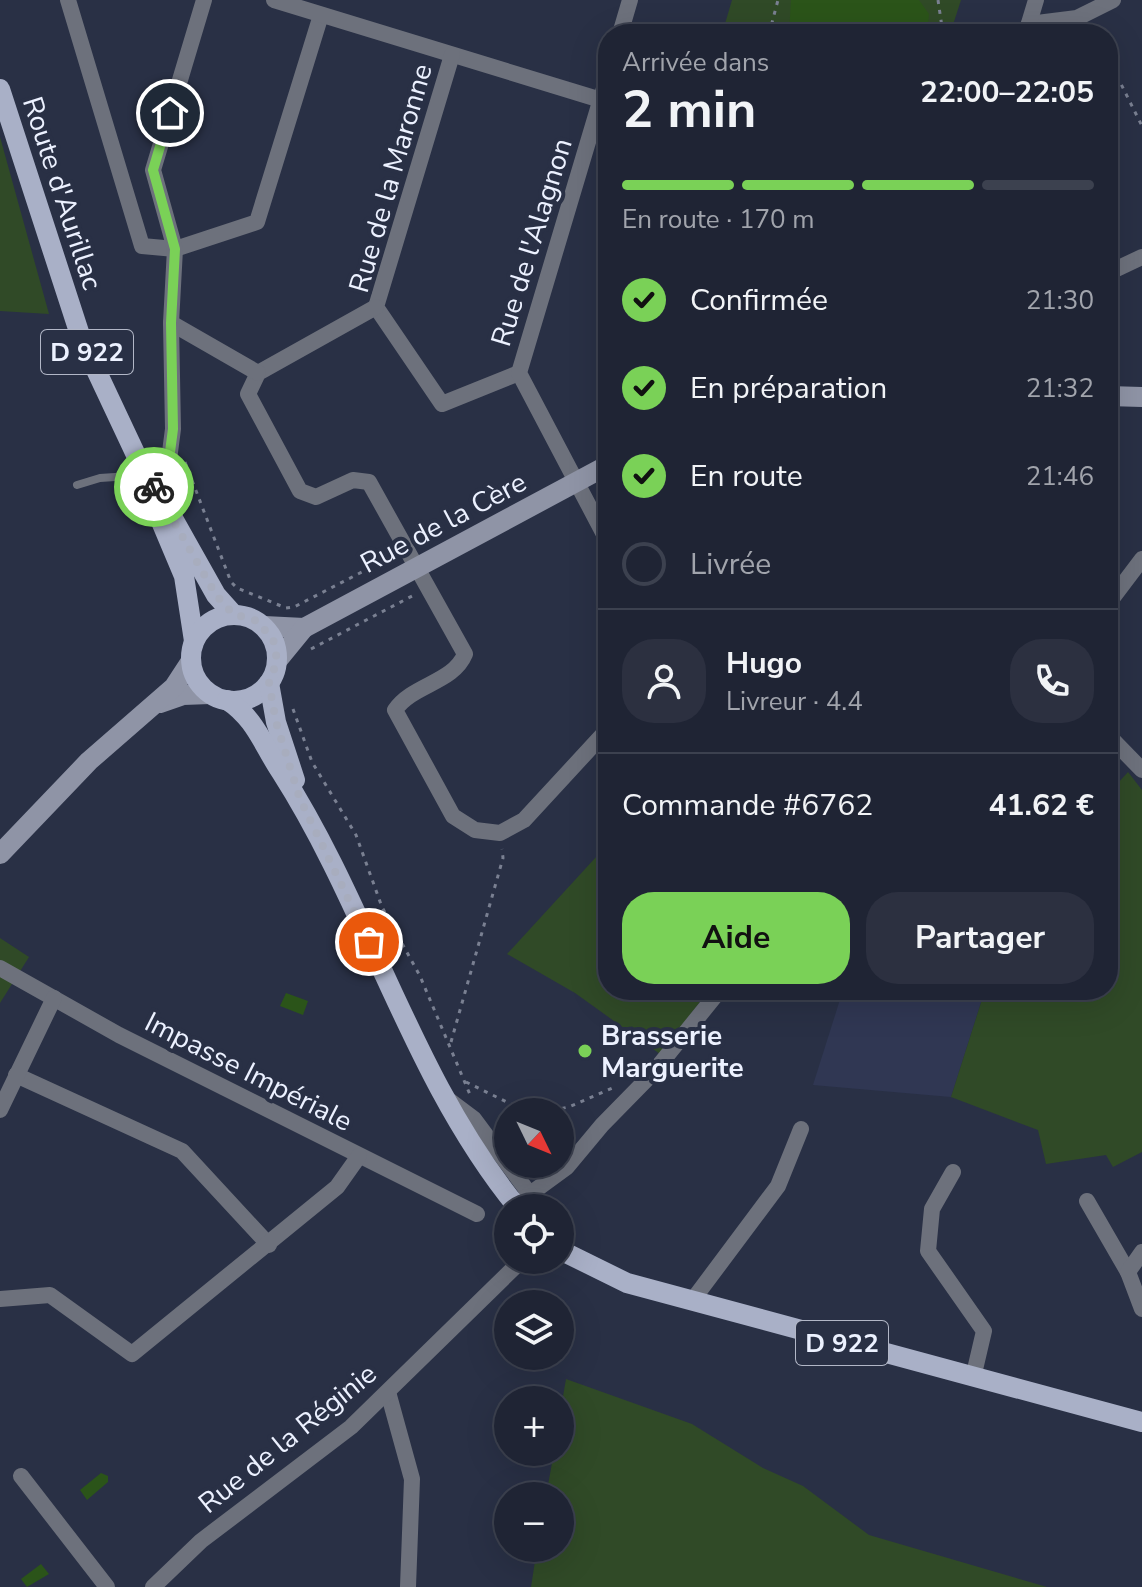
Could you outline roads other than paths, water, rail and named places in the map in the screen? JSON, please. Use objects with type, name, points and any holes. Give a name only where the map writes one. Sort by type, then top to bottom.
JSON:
[{"type":"main road","name":"Route d'Aurillac","points":[[0,89],[81,338],[149,482],[161,497],[216,595],[233,614]]},
{"type":"main road","name":"Route d'Aurillac","points":[[149,482],[152,501],[184,576],[192,651]]},
{"type":"main road","points":[[300,799],[276,722],[269,683],[277,661],[274,642],[264,626],[249,617],[233,614],[211,621],[192,651],[198,682],[242,710],[257,728],[300,799],[445,1098],[471,1144],[514,1194]]},
{"type":"main road","points":[[218,697],[251,697],[269,683]]},
{"type":"main road","name":"D 922","points":[[574,1257],[627,1283],[1142,1422]]},
{"type":"street","points":[[68,0],[142,246],[175,249],[257,222],[321,15]]},
{"type":"street","points":[[149,482],[167,475],[173,429],[171,323],[175,249],[153,170],[204,0]]},
{"type":"street","points":[[274,0],[598,99]]},
{"type":"street","points":[[623,24],[630,0]]},
{"type":"street","points":[[1029,24],[1036,0]]},
{"type":"street","points":[[1050,24],[1077,18],[1113,0]]},
{"type":"street","name":"Rue de la Maronne","points":[[452,55],[376,307],[442,404],[519,373]]},
{"type":"street","name":"Rue de l'Alagnon","points":[[598,110],[519,373],[598,522]]},
{"type":"street","points":[[1118,268],[1142,257]]},
{"type":"street","points":[[376,307],[258,373],[248,394],[300,491],[316,497],[353,480],[369,482],[465,654],[459,667],[402,699],[395,710],[453,816],[475,830],[500,833],[524,820],[598,740]]},
{"type":"street","points":[[171,323],[258,373]]},
{"type":"street","points":[[1118,396],[1142,397]]},
{"type":"street","name":"Rue de la Cère","points":[[277,661],[304,628],[598,470]]},
{"type":"street","points":[[1118,591],[1142,559]]},
{"type":"street","points":[[264,626],[304,628]]},
{"type":"street","points":[[0,854],[89,761],[174,687],[192,651]]},
{"type":"street","points":[[156,704],[183,695],[218,697]]},
{"type":"street","points":[[1118,745],[1142,770]]},
{"type":"street","name":"Impasse Impériale","points":[[0,968],[359,1156],[477,1214]]},
{"type":"street","points":[[0,1110],[54,998]]},
{"type":"street","points":[[532,1194],[567,1167],[602,1125],[652,1074],[712,1000]]},
{"type":"street","points":[[16,1075],[182,1151],[269,1245]]},
{"type":"street","points":[[692,1301],[778,1186],[801,1129]]},
{"type":"street","points":[[0,1299],[50,1295],[132,1354],[337,1187],[359,1156]]},
{"type":"street","points":[[953,1172],[932,1209],[928,1251],[984,1331],[973,1378]]},
{"type":"street","points":[[1087,1201],[1128,1272],[1142,1309]]},
{"type":"street","points":[[1128,1272],[1142,1252]]},
{"type":"street","name":"Rue de la Réginie","points":[[153,1587],[201,1541],[351,1427],[508,1274]]},
{"type":"street","points":[[388,1392],[412,1479],[408,1587]]},
{"type":"street","points":[[21,1476],[107,1587]]},
{"type":"lane","points":[[77,485],[100,478],[149,482]]},
{"type":"place","name":"Brasserie Marguerite","points":[[585,1051]]}]
